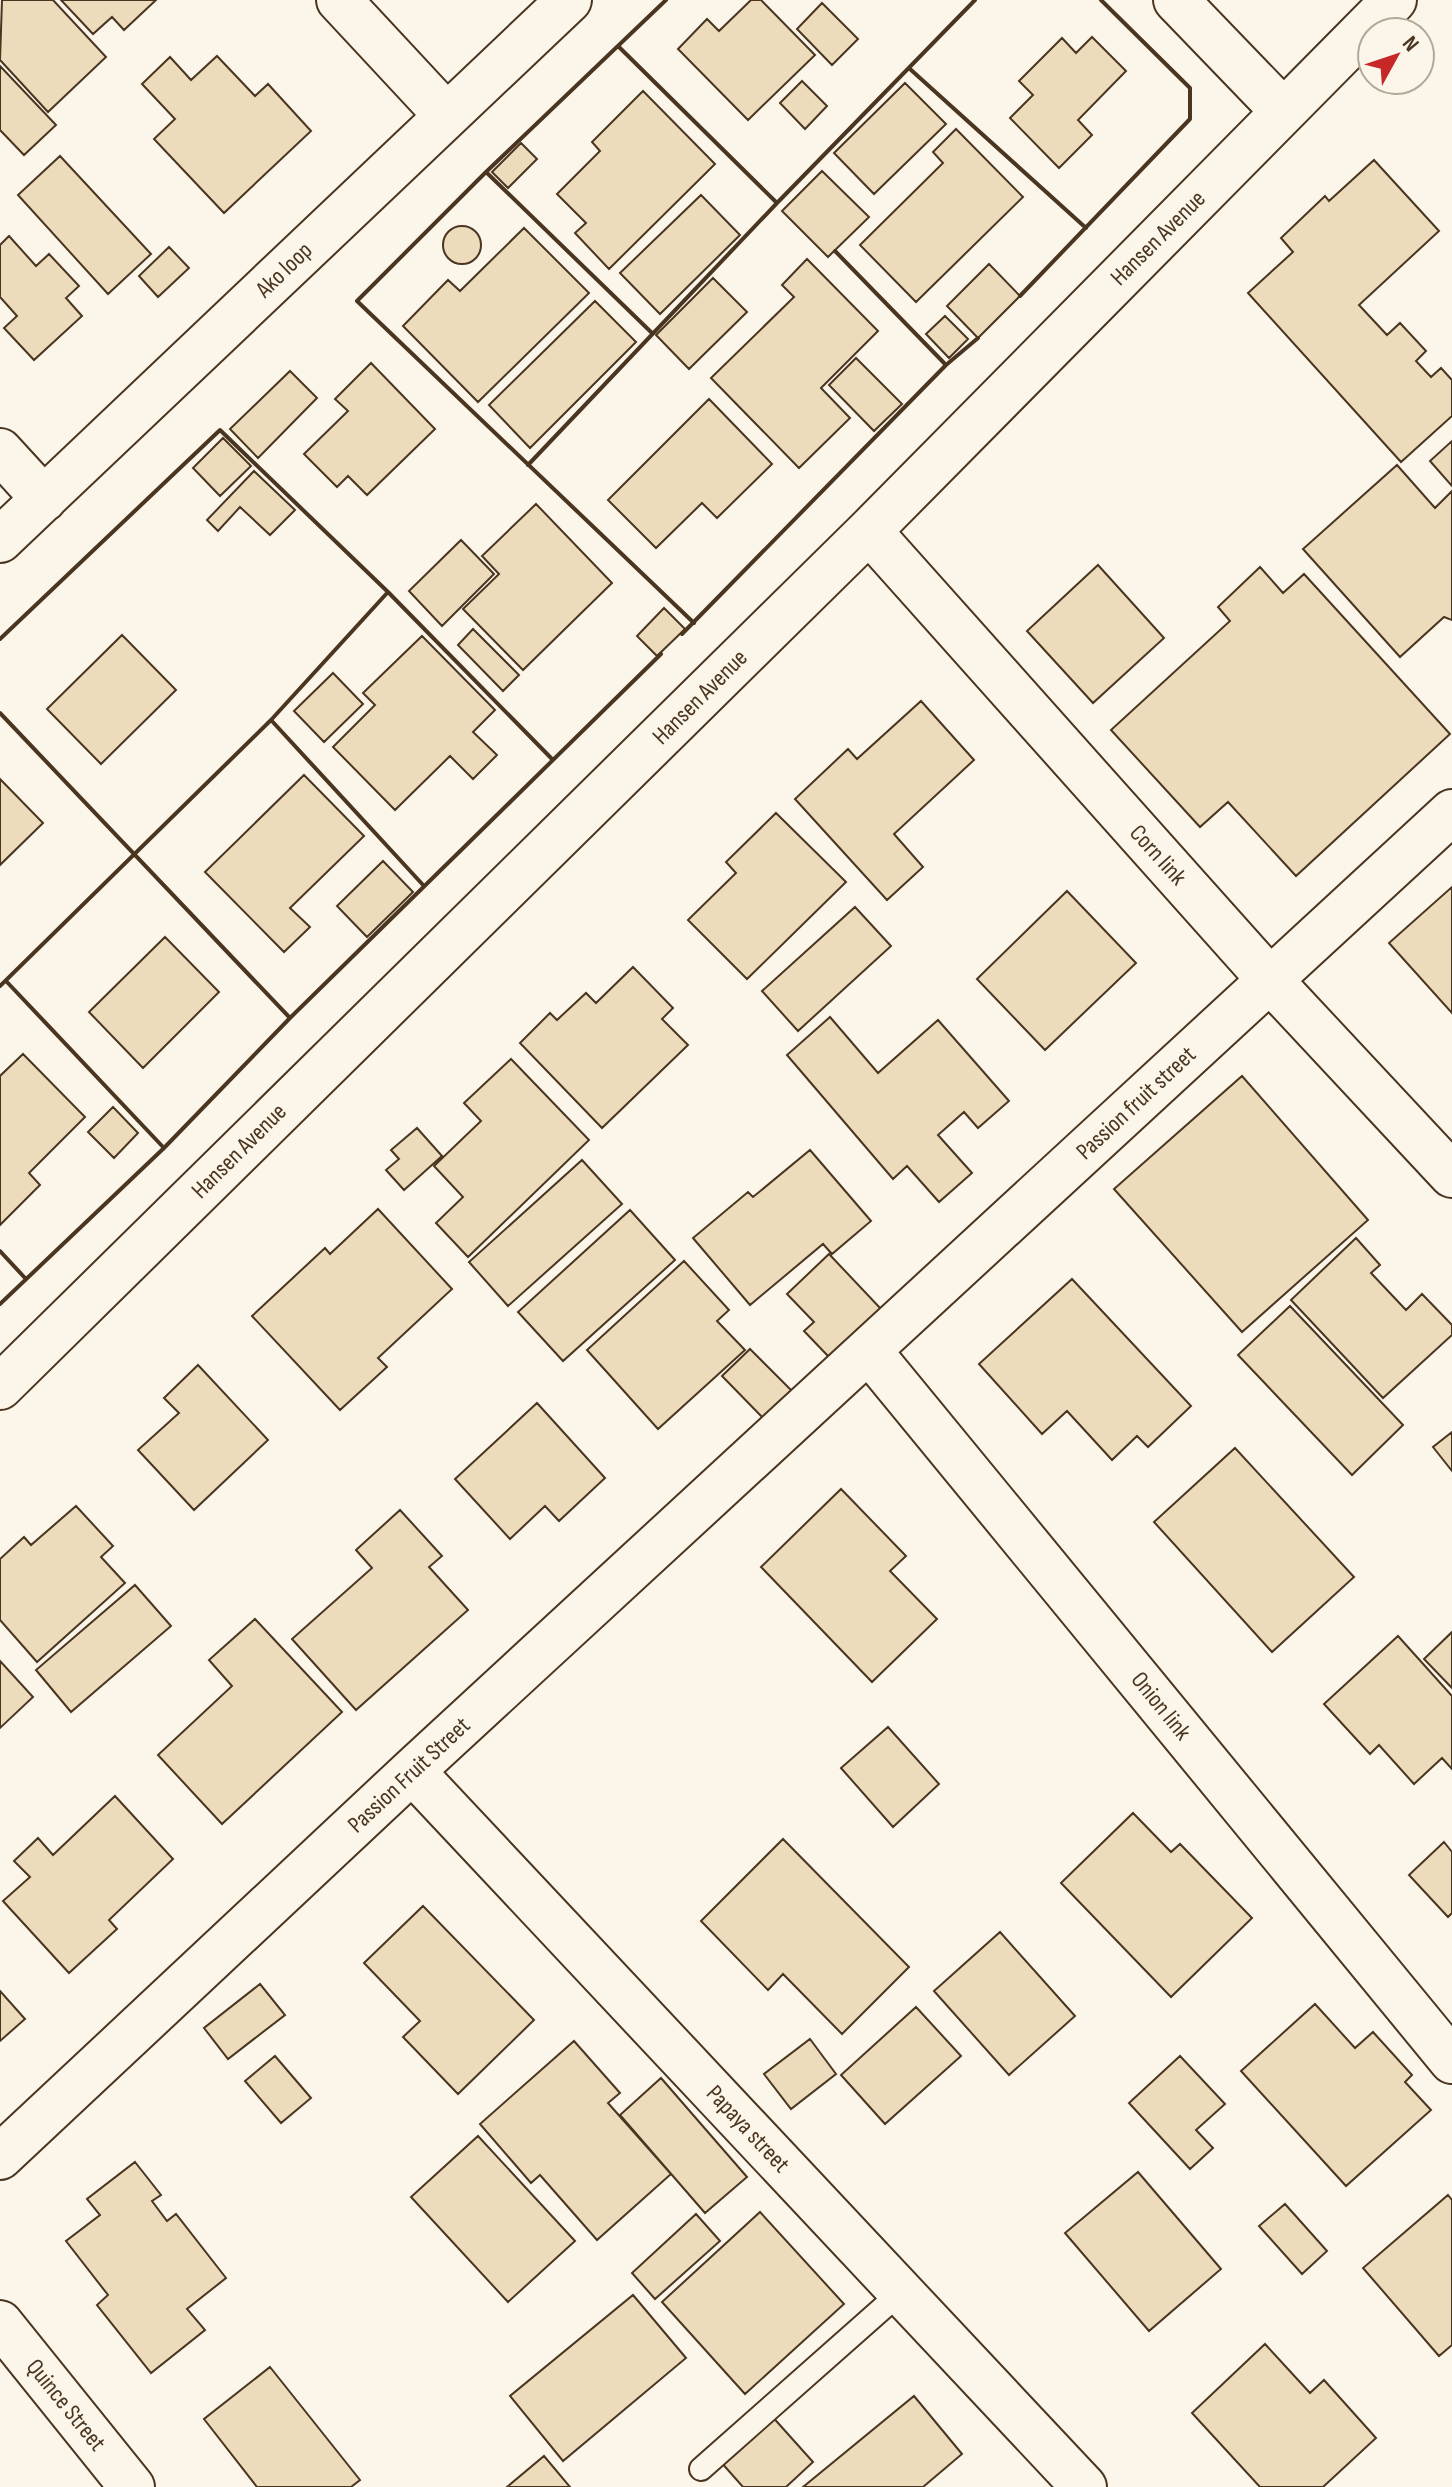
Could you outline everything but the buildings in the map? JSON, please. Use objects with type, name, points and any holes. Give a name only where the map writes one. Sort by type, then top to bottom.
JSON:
[{"type":"street","points":[[339,0],[446,115]]},
{"type":"street","name":"Ako loop","points":[[0,540],[569,0]]},
{"type":"street","points":[[1176,0],[1283,111]]},
{"type":"street","name":"Hansen Avenue","points":[[0,1387],[869,531],[1394,0]]},
{"type":"street","points":[[0,451],[44,499]]},
{"type":"street","name":"Corn link","points":[[869,531],[1269,979],[1452,1175]]},
{"type":"street","name":"Passion fruit street","points":[[820,1395],[1452,812]]},
{"type":"street","name":"Onion link","points":[[869,1351],[1452,2061]]},
{"type":"street","name":"Passion Fruit Street","points":[[0,2157],[820,1395]]},
{"type":"street","name":"Papaya street","points":[[412,1771],[1084,2487]]},
{"type":"street","name":"Quince Street","points":[[0,2323],[132,2487]]},
{"type":"lane","points":[[701,2469],[901,2292]]},
{"type":"wall","points":[[666,0],[357,301],[694,623]]},
{"type":"wall","points":[[619,47],[777,203],[975,0]]},
{"type":"wall","points":[[1020,296],[1190,119],[1190,88],[1101,0]]},
{"type":"wall","points":[[910,69],[1086,228]]},
{"type":"wall","points":[[486,172],[652,333]]},
{"type":"wall","points":[[528,465],[777,203]]},
{"type":"wall","points":[[835,251],[946,365]]},
{"type":"wall","points":[[682,634],[946,365],[978,338]]},
{"type":"wall","points":[[0,639],[220,430],[388,592],[552,759]]},
{"type":"wall","points":[[271,720],[388,592]]},
{"type":"wall","points":[[0,1304],[164,1148],[290,1018],[661,654]]},
{"type":"wall","points":[[0,713],[290,1018]]},
{"type":"wall","points":[[0,986],[271,720],[424,886]]},
{"type":"wall","points":[[6,981],[164,1148]]},
{"type":"wall","points":[[0,1251],[25,1278]]}]
